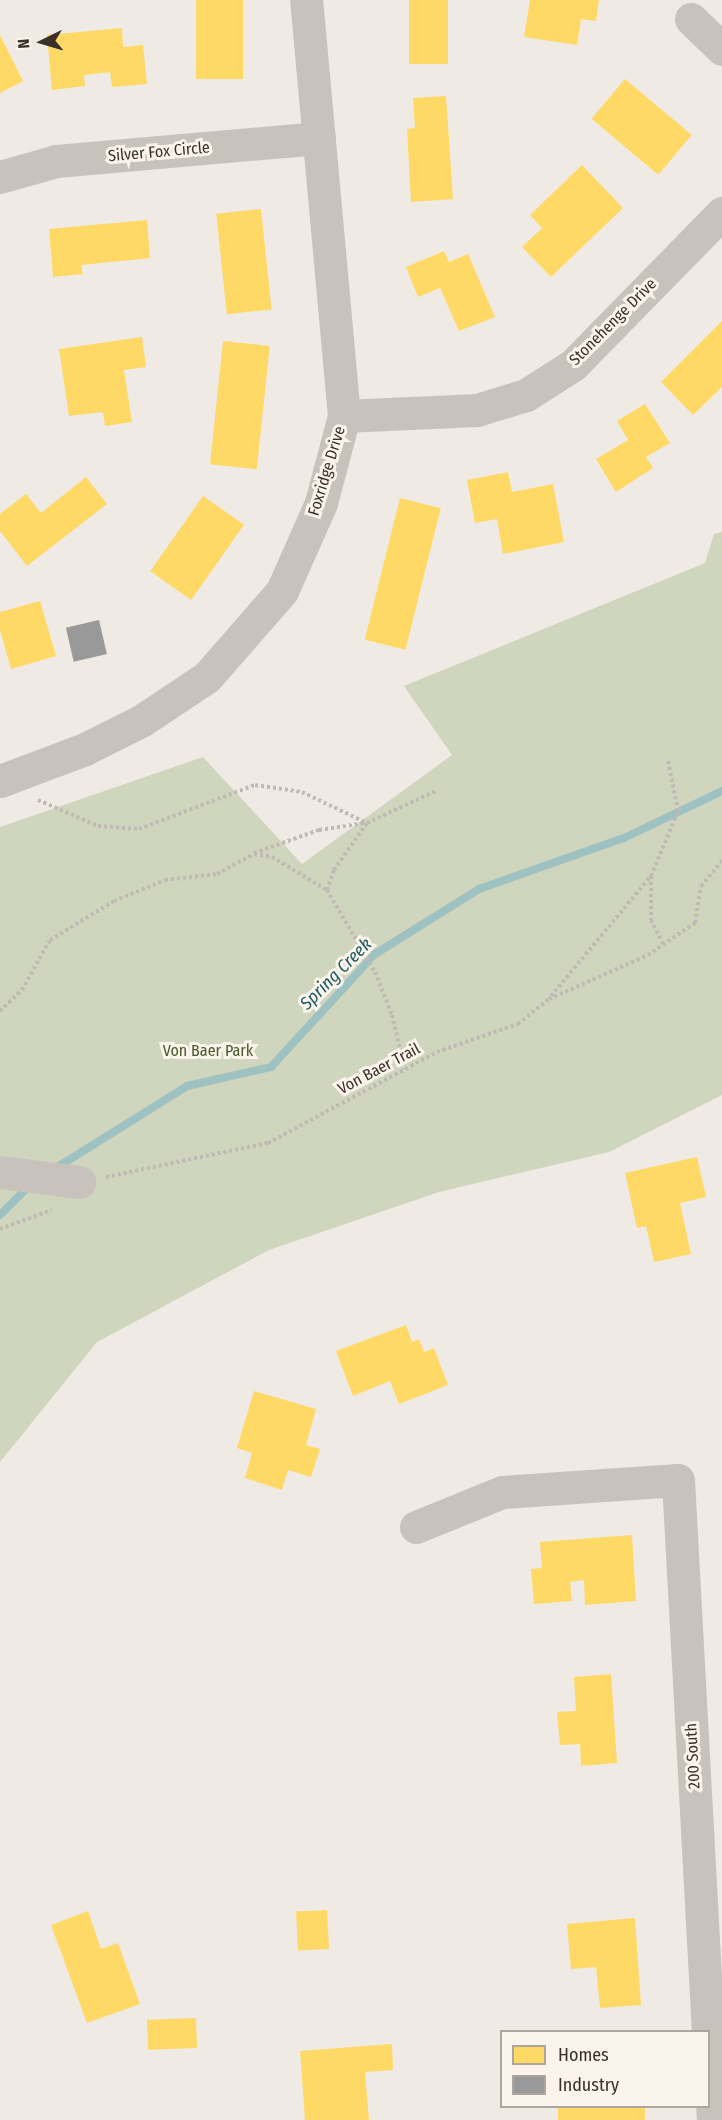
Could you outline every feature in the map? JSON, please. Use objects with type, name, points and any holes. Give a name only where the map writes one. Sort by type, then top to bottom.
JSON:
[{"type":"street","name":"Foxridge Drive","points":[[1,781],[122,730],[207,677],[282,591],[321,503],[344,416],[306,0]]},
{"type":"street","points":[[691,19],[722,49]]},
{"type":"street","name":"Silver Fox Circle","points":[[0,177],[56,161],[319,138]]},
{"type":"street","name":"Stonehenge Drive","points":[[344,416],[477,410],[526,395],[573,365],[722,213]]},
{"type":"street","points":[[8,1173],[79,1182]]},
{"type":"street","name":"200 South","points":[[416,1527],[502,1492],[678,1480],[708,2030]]},
{"type":"street","points":[[710,2073],[713,2120]]},
{"type":"path","points":[[549,999],[651,876],[678,811],[668,760]]},
{"type":"path","points":[[1,781],[70,816],[98,826],[139,829],[255,784],[302,792],[367,823]]},
{"type":"path","points":[[0,1011],[22,990],[50,940],[114,901],[165,880],[217,874],[254,854],[319,830],[367,823],[436,791]]},
{"type":"path","points":[[327,890],[334,870],[367,823]]},
{"type":"path","points":[[254,854],[272,857],[327,890],[360,950],[375,972],[392,1015],[405,1069]]},
{"type":"path","name":"Von Baer Trail","points":[[79,1182],[201,1160],[268,1143],[405,1069],[459,1043],[518,1024],[549,999],[648,955],[695,923],[701,886],[722,861]]},
{"type":"path","points":[[651,876],[651,920],[663,944]]},
{"type":"path","points":[[0,1229],[58,1208],[79,1182]]},
{"type":"green space","name":"Von Baer Park","points":[[722,532],[722,1095],[609,1152],[439,1192],[269,1250],[97,1342],[0,1462],[0,827],[203,757],[302,864],[452,755],[404,686],[705,563],[714,534]]},
{"type":"building: Homes","points":[[196,0],[243,0],[243,79],[196,79]]},
{"type":"building: Homes","points":[[409,0],[448,0],[448,64],[409,64]]},
{"type":"building: Homes","points":[[530,0],[599,0],[596,21],[581,19],[577,45],[524,37]]},
{"type":"building: Homes","points":[[122,28],[123,47],[143,45],[147,84],[112,87],[110,72],[84,75],[85,86],[52,90],[47,35]]},
{"type":"building: Homes","points":[[0,35],[23,81],[0,93]]},
{"type":"building: Homes","points":[[625,79],[692,135],[658,175],[592,119]]},
{"type":"building: Homes","points":[[446,96],[453,199],[411,202],[407,129],[415,128],[413,98]]},
{"type":"building: Homes","points":[[582,165],[623,208],[551,277],[522,247],[542,228],[530,215]]},
{"type":"building: Homes","points":[[261,209],[272,309],[227,314],[216,214]]},
{"type":"building: Homes","points":[[147,220],[150,258],[81,265],[83,274],[53,277],[49,229]]},
{"type":"building: Homes","points":[[444,251],[449,262],[468,254],[495,317],[459,331],[440,288],[418,297],[406,267]]},
{"type":"building: Homes","points":[[722,321],[722,387],[693,415],[661,382]]},
{"type":"building: Homes","points":[[142,337],[146,367],[124,370],[132,422],[105,426],[103,412],[69,416],[59,349]]},
{"type":"building: Homes","points":[[223,341],[270,346],[257,469],[210,464]]},
{"type":"building: Homes","points":[[645,404],[670,443],[646,457],[653,468],[616,492],[596,459],[628,440],[617,421]]},
{"type":"building: Homes","points":[[508,472],[512,492],[553,484],[564,542],[503,554],[497,519],[475,523],[467,480]]},
{"type":"building: Homes","points":[[86,477],[107,504],[27,566],[0,531],[0,514],[26,494],[41,513]]},
{"type":"building: Homes","points":[[203,496],[244,525],[191,600],[150,571]]},
{"type":"building: Homes","points":[[400,498],[441,508],[405,650],[365,640]]},
{"type":"building: Homes","points":[[40,601],[56,656],[11,669],[0,630],[0,612]]},
{"type":"building: Homes","points":[[697,1157],[706,1197],[680,1203],[691,1254],[654,1262],[646,1226],[637,1228],[625,1173]]},
{"type":"building: Homes","points":[[406,1325],[412,1342],[419,1339],[424,1352],[434,1348],[448,1385],[399,1404],[390,1381],[353,1396],[336,1351]]},
{"type":"building: Homes","points":[[254,1391],[316,1409],[306,1445],[320,1449],[311,1477],[288,1470],[282,1490],[245,1478],[252,1453],[237,1448]]},
{"type":"building: Homes","points":[[632,1535],[636,1601],[585,1605],[584,1580],[570,1582],[572,1601],[534,1604],[531,1569],[542,1568],[540,1542]]},
{"type":"building: Homes","points":[[611,1674],[617,1763],[581,1766],[580,1744],[560,1745],[557,1712],[576,1711],[574,1677]]},
{"type":"building: Homes","points":[[327,1910],[329,1949],[298,1951],[296,1912]]},
{"type":"building: Homes","points":[[88,1911],[101,1949],[118,1943],[140,2004],[87,2023],[51,1925]]},
{"type":"building: Homes","points":[[635,1918],[641,2005],[600,2008],[596,1967],[571,1969],[567,1924]]},
{"type":"building: Homes","points":[[196,2018],[197,2048],[148,2050],[147,2020]]},
{"type":"building: Homes","points":[[392,2044],[393,2070],[365,2072],[369,2120],[305,2120],[300,2051]]},
{"type":"building: Homes","points":[[558,2108],[645,2108],[645,2120],[558,2120]]},
{"type":"building: Industry","points":[[99,620],[107,654],[74,662],[66,628]]},
{"type":"waterway","name":"Spring Creek","points":[[56,1168],[187,1086],[271,1067],[375,954],[479,889],[624,838],[722,791]]},
{"type":"waterway","name":"Spring Creek","points":[[0,1215],[30,1185]]}]
